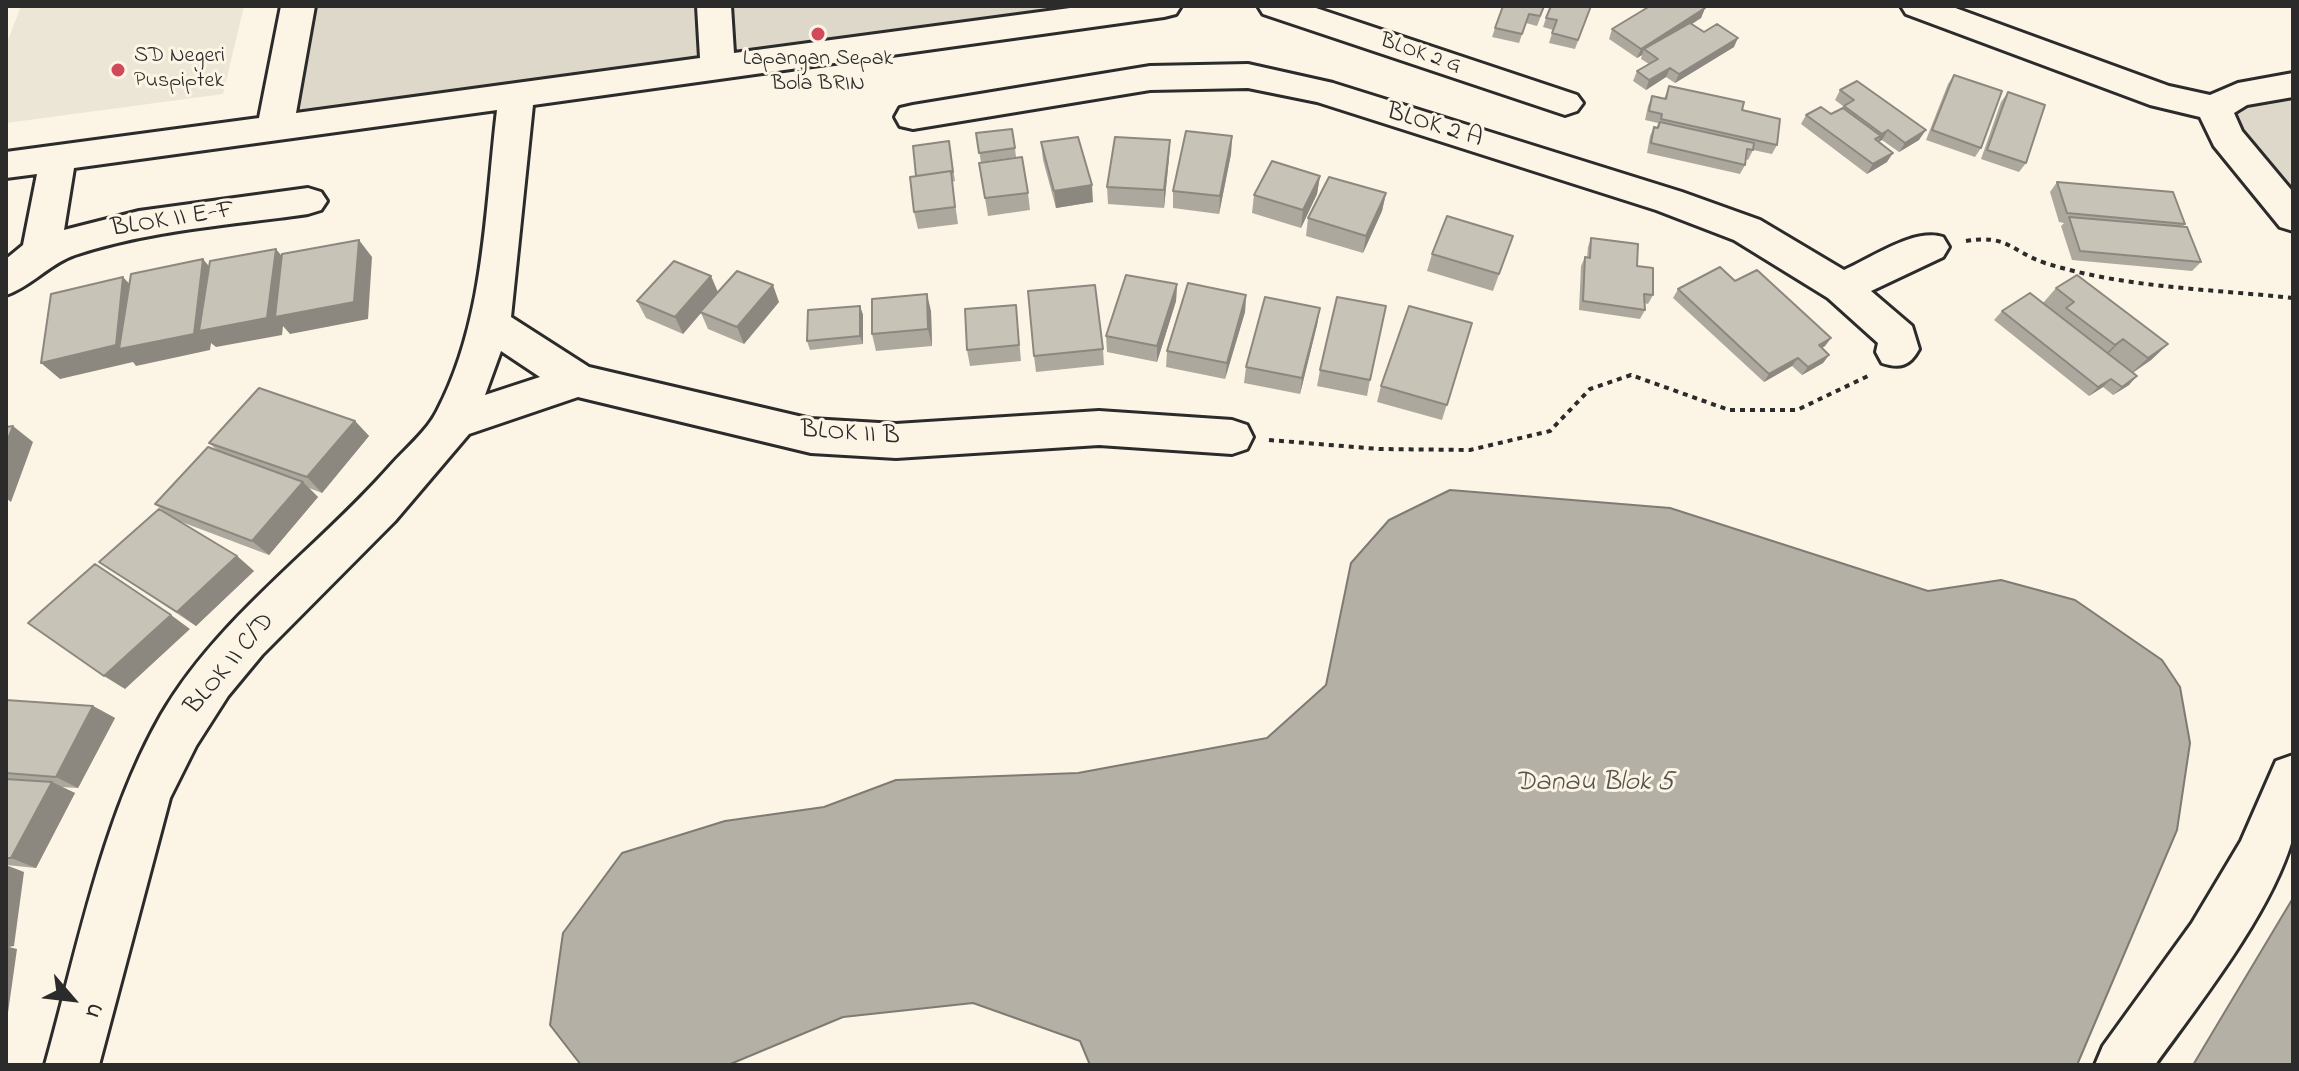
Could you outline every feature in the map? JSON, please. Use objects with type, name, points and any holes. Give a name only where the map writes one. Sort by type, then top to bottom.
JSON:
[{"type":"street","points":[[275,128],[298,6]]},
{"type":"street","points":[[714,6],[718,65]]},
{"type":"street","points":[[6,165],[1164,6]]},
{"type":"street","name":"BLOK 2 G","points":[[1275,6],[1565,103]]},
{"type":"street","points":[[1918,6],[2162,97],[2214,108],[2238,95],[2293,85]]},
{"type":"street","points":[[1449,131],[1476,74]]},
{"type":"street","name":"BLOK 2 A","points":[[913,117],[1133,80],[1248,76],[1321,91],[1669,201],[1747,230],[1780,247],[1842,288],[1898,337],[1896,352]]},
{"type":"street","name":"BLOK II C/D","points":[[72,1065],[147,793],[179,730],[211,681],[246,640],[380,508],[454,422],[491,324],[516,97]]},
{"type":"street","points":[[2214,108],[2227,137],[2293,217]]},
{"type":"street","points":[[41,252],[58,156]]},
{"type":"street","name":"BLOK II E-F","points":[[6,280],[41,252],[84,236],[145,224],[308,201]]},
{"type":"street","points":[[1842,288],[1930,247]]},
{"type":"street","name":"BLOK II B","points":[[491,324],[578,381],[811,436],[896,441],[1099,428],[1232,437]]},
{"type":"street","points":[[454,422],[578,381]]},
{"type":"street","points":[[2122,1065],[2211,942],[2259,859],[2293,778]]},
{"type":"path","points":[[1930,247],[1991,237],[2042,262],[2095,277],[2293,298]]},
{"type":"path","points":[[1232,437],[1379,449],[1470,450],[1550,431],[1590,389],[1631,375],[1729,410],[1797,410],[1886,367],[1896,352]]},
{"type":"shaded area","name":"SD Negeri Puspiptek","points":[[21,6],[244,6],[223,94],[6,123],[6,45]]},
{"type":"shaded area","points":[[309,6],[1145,6],[285,117]]},
{"type":"shaded area","points":[[2293,85],[2293,217],[2227,137],[2238,95]]},
{"type":"water","name":"Danau Blok 5","points":[[1450,490],[1670,508],[1928,591],[2001,580],[2075,600],[2162,660],[2180,687],[2190,743],[2177,830],[2077,1065],[1090,1065],[1080,1041],[973,1003],[843,1017],[728,1065],[581,1065],[550,1025],[563,933],[622,853],[725,821],[824,807],[896,780],[1078,773],[1267,738],[1326,685],[1351,563],[1389,520]]},
{"type":"water","points":[[2293,898],[2293,1065],[2193,1065]]},
{"type":"building","points":[[1503,6],[1544,6],[1540,16],[1529,14],[1522,34],[1495,28]]},
{"type":"building","points":[[1551,6],[1591,6],[1578,40],[1552,33],[1557,20],[1546,18]]},
{"type":"building","points":[[1650,6],[1705,8],[1641,49],[1612,29]]},
{"type":"building","points":[[1690,23],[1704,32],[1717,24],[1738,38],[1679,74],[1670,68],[1649,80],[1637,71],[1658,59],[1644,49]]},
{"type":"building","points":[[1954,75],[2002,91],[1981,148],[1932,130]]},
{"type":"building","points":[[1857,81],[1926,130],[1905,143],[1888,130],[1882,134],[1844,106],[1854,100],[1840,90]]},
{"type":"building","points":[[1669,86],[1744,102],[1742,110],[1780,119],[1777,145],[1661,119],[1662,114],[1649,111],[1652,96],[1666,99]]},
{"type":"building","points":[[2008,92],[2045,105],[2026,163],[1987,150]]},
{"type":"building","points":[[1821,107],[1831,114],[1843,108],[1881,136],[1875,139],[1893,153],[1873,164],[1806,115]]},
{"type":"building","points":[[1660,122],[1754,143],[1753,150],[1747,149],[1745,165],[1651,143],[1654,127],[1658,128]]},
{"type":"building","points":[[1012,129],[1015,148],[979,153],[976,133]]},
{"type":"building","points":[[1186,131],[1232,136],[1220,196],[1173,191]]},
{"type":"building","points":[[1078,137],[1092,185],[1054,191],[1041,142]]},
{"type":"building","points":[[1115,137],[1170,140],[1164,190],[1107,187]]},
{"type":"building","points":[[949,141],[953,172],[916,176],[913,146]]},
{"type":"building","points":[[1022,157],[1028,193],[985,198],[979,163]]},
{"type":"building","points":[[1272,161],[1320,176],[1303,210],[1254,195]]},
{"type":"building","points":[[951,171],[955,207],[914,212],[910,177]]},
{"type":"building","points":[[1329,177],[1386,193],[1366,236],[1308,218]]},
{"type":"building","points":[[2057,182],[2173,192],[2185,224],[2067,213]]},
{"type":"building","points":[[1447,216],[1513,236],[1499,274],[1432,254]]},
{"type":"building","points":[[2069,217],[2187,227],[2201,262],[2080,251]]},
{"type":"building","points":[[1591,238],[1638,244],[1637,266],[1653,268],[1653,295],[1644,294],[1645,310],[1583,301],[1585,257],[1590,258]]},
{"type":"building","points":[[359,240],[354,302],[275,317],[282,254]]},
{"type":"building","points":[[276,249],[267,318],[199,331],[210,261]]},
{"type":"building","points":[[203,259],[194,334],[119,349],[131,274]]},
{"type":"building","points":[[674,261],[711,276],[675,317],[637,301]]},
{"type":"building","points":[[1720,267],[1735,281],[1757,270],[1831,338],[1819,345],[1829,355],[1808,367],[1798,358],[1769,374],[1678,289]]},
{"type":"building","points":[[737,271],[773,285],[737,327],[700,312]]},
{"type":"building","points":[[1126,275],[1177,284],[1157,346],[1106,336]]},
{"type":"building","points":[[2077,275],[2168,344],[2148,358],[2123,339],[2115,345],[2066,308],[2074,302],[2056,288]]},
{"type":"building","points":[[123,277],[116,345],[41,363],[51,294]]},
{"type":"building","points":[[1188,283],[1246,295],[1227,363],[1167,351]]},
{"type":"building","points":[[1095,285],[1103,349],[1034,356],[1028,291]]},
{"type":"building","points":[[2030,293],[2137,376],[2122,387],[2111,379],[2098,387],[2002,311]]},
{"type":"building","points":[[927,294],[928,329],[872,334],[872,299]]},
{"type":"building","points":[[1265,297],[1320,308],[1302,378],[1246,367]]},
{"type":"building","points":[[1337,297],[1386,306],[1370,380],[1320,370]]},
{"type":"building","points":[[1016,305],[1019,345],[967,350],[965,309]]},
{"type":"building","points":[[860,306],[860,336],[807,341],[808,310]]},
{"type":"building","points":[[1409,306],[1472,323],[1447,405],[1381,386]]},
{"type":"building","points":[[259,388],[355,421],[307,477],[209,443]]},
{"type":"building","points":[[13,426],[6,444],[6,427]]},
{"type":"building","points":[[208,447],[303,482],[252,541],[155,504]]},
{"type":"building","points":[[159,509],[237,556],[177,612],[99,562]]},
{"type":"building","points":[[95,564],[171,615],[104,676],[28,623]]},
{"type":"building","points":[[6,700],[93,706],[56,777],[6,773]]},
{"type":"building","points":[[6,779],[52,782],[11,858],[6,858]]},
{"type":"place","name":"Lapangan Sepak Bola BRIN","points":[[818,34]]},
{"type":"place","name":"SD Negeri Puspiptek","points":[[118,70]]}]
